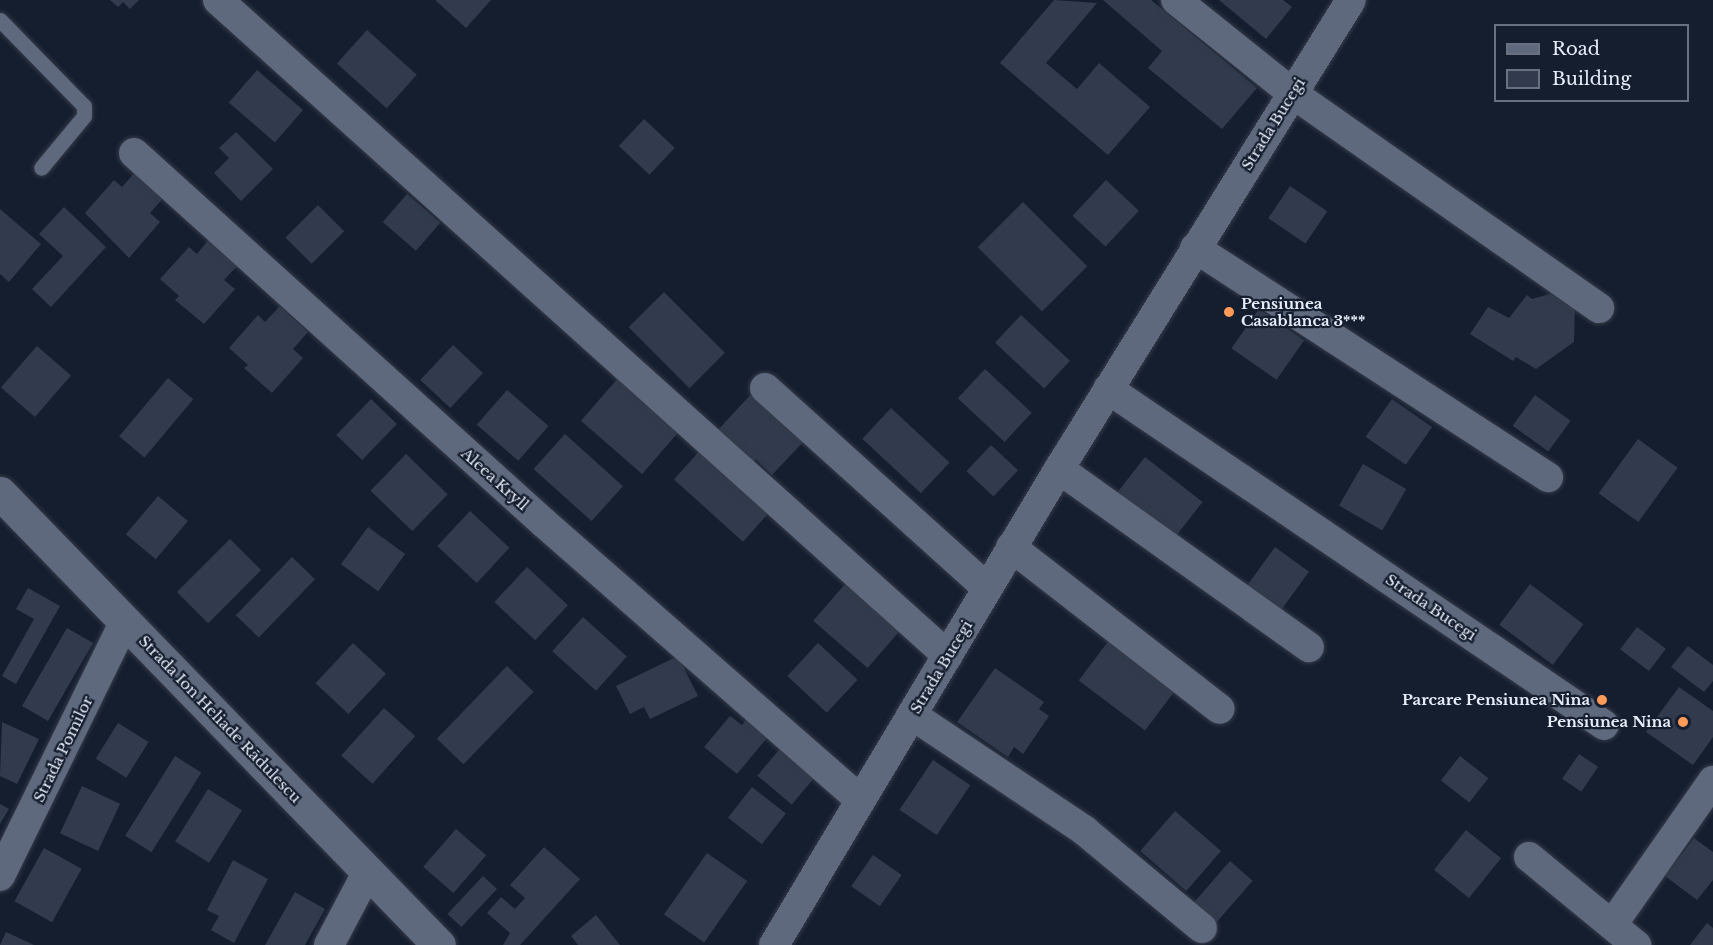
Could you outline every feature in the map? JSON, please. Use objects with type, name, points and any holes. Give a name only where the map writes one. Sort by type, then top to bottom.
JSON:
[{"type":"street","points":[[218,0],[948,656]]},
{"type":"street","points":[[1176,0],[1292,93],[1599,308]]},
{"type":"street","name":"Strada Bucegi","points":[[774,945],[1011,547],[1351,0]]},
{"type":"street","name":"Aleea Kryll","points":[[134,153],[544,523],[860,800]]},
{"type":"street","points":[[1196,248],[1548,477]]},
{"type":"street","points":[[765,388],[987,588]]},
{"type":"street","name":"Strada Bucegi","points":[[1108,389],[1604,725]]},
{"type":"street","points":[[1059,469],[1309,647]]},
{"type":"street","name":"Strada Ion Heliade Rădulescu","points":[[0,493],[440,945]]},
{"type":"street","points":[[1011,547],[1220,709]]},
{"type":"street","name":"Strada Pomilor","points":[[0,876],[125,621]]},
{"type":"street","points":[[912,715],[1085,831],[1202,928]]},
{"type":"street","points":[[1612,925],[1713,781]]},
{"type":"street","points":[[1528,857],[1636,945]]},
{"type":"street","points":[[329,945],[368,872]]},
{"type":"lane","points":[[0,20],[84,106],[84,116],[41,168]]},
{"type":"building","points":[[110,0],[139,0],[130,9],[123,2],[118,7]]},
{"type":"building","points":[[435,0],[491,0],[466,28]]},
{"type":"building","points":[[1054,0],[1097,3],[1046,63],[1077,89],[1099,63],[1150,107],[1108,155],[1000,63]]},
{"type":"building","points":[[1103,0],[1151,0],[1257,88],[1222,129],[1148,68],[1162,51]]},
{"type":"building","points":[[1219,0],[1283,0],[1292,7],[1266,39]]},
{"type":"building","points":[[367,30],[417,75],[387,108],[337,63]]},
{"type":"building","points":[[257,70],[303,110],[275,142],[229,102]]},
{"type":"building","points":[[644,119],[675,148],[649,175],[619,146]]},
{"type":"building","points":[[236,132],[273,169],[241,201],[214,173],[229,158],[219,148]]},
{"type":"building","points":[[136,171],[165,196],[150,213],[160,222],[129,258],[85,213],[114,180],[122,187]]},
{"type":"building","points":[[1106,180],[1139,211],[1105,247],[1073,216]]},
{"type":"building","points":[[1290,186],[1327,211],[1305,243],[1268,218]]},
{"type":"building","points":[[407,194],[440,223],[416,251],[383,222]]},
{"type":"building","points":[[1023,202],[1087,266],[1042,312],[978,247]]},
{"type":"building","points":[[318,205],[344,231],[312,264],[285,238]]},
{"type":"building","points":[[64,207],[106,247],[51,307],[32,289],[63,256],[39,234]]},
{"type":"building","points":[[0,209],[41,244],[9,282],[0,274]]},
{"type":"building","points":[[211,237],[240,263],[224,280],[235,289],[204,324],[175,300],[179,296],[160,279],[189,247],[197,254]]},
{"type":"building","points":[[1564,290],[1575,306],[1574,342],[1536,369],[1516,357],[1513,361],[1470,334],[1488,307],[1509,318],[1527,295],[1532,299]]},
{"type":"building","points":[[664,292],[725,353],[689,388],[629,327]]},
{"type":"building","points":[[280,306],[308,332],[293,349],[303,358],[272,393],[244,368],[248,365],[229,348],[258,315],[265,322]]},
{"type":"building","points":[[1259,309],[1304,341],[1277,380],[1231,348]]},
{"type":"building","points":[[1021,315],[1070,361],[1044,388],[995,343]]},
{"type":"building","points":[[453,345],[483,373],[450,408],[420,380]]},
{"type":"building","points":[[37,346],[71,376],[35,417],[1,388]]},
{"type":"building","points":[[985,369],[1032,413],[1005,442],[958,398]]},
{"type":"building","points":[[619,377],[680,430],[642,474],[581,421]]},
{"type":"building","points":[[168,378],[193,399],[144,457],[119,436]]},
{"type":"building","points":[[507,390],[549,426],[518,461],[477,425]]},
{"type":"building","points":[[754,391],[805,440],[772,475],[756,459],[750,465],[716,432]]},
{"type":"building","points":[[1535,395],[1571,421],[1548,452],[1513,426]]},
{"type":"building","points":[[371,399],[397,424],[362,460],[336,435]]},
{"type":"building","points":[[1392,399],[1432,427],[1406,465],[1366,437]]},
{"type":"building","points":[[891,408],[950,463],[921,493],[862,439]]},
{"type":"building","points":[[565,434],[623,486],[592,521],[534,469]]},
{"type":"building","points":[[1638,439],[1678,468],[1638,522],[1599,493]]},
{"type":"building","points":[[991,445],[1018,470],[994,497],[966,471]]},
{"type":"building","points":[[704,446],[773,508],[743,542],[674,479]]},
{"type":"building","points":[[406,454],[448,494],[412,531],[371,491]]},
{"type":"building","points":[[1145,457],[1203,502],[1174,538],[1117,493]]},
{"type":"building","points":[[1363,464],[1406,489],[1382,531],[1339,506]]},
{"type":"building","points":[[158,496],[188,521],[156,559],[126,534]]},
{"type":"building","points":[[470,511],[509,548],[477,583],[437,546]]},
{"type":"building","points":[[368,527],[405,554],[378,591],[341,564]]},
{"type":"building","points":[[230,539],[261,570],[208,623],[177,592]]},
{"type":"building","points":[[1275,547],[1309,572],[1279,613],[1245,588]]},
{"type":"building","points":[[292,557],[315,579],[259,637],[236,615]]},
{"type":"building","points":[[527,567],[568,605],[535,640],[494,602]]},
{"type":"building","points":[[846,583],[900,630],[868,668],[813,621]]},
{"type":"building","points":[[1530,584],[1584,624],[1553,665],[1499,625]]},
{"type":"building","points":[[28,588],[60,606],[16,684],[2,676],[34,619],[16,609]]},
{"type":"building","points":[[583,617],[627,656],[596,691],[552,651]]},
{"type":"building","points":[[1637,627],[1666,649],[1649,671],[1620,649]]},
{"type":"building","points":[[67,628],[93,643],[48,721],[22,706]]},
{"type":"building","points":[[1110,639],[1176,689],[1145,730],[1079,681]]},
{"type":"building","points":[[353,643],[386,674],[348,714],[315,683]]},
{"type":"building","points":[[818,643],[857,680],[827,713],[787,676]]},
{"type":"building","points":[[1688,646],[1713,665],[1713,681],[1704,692],[1671,667]]},
{"type":"building","points":[[678,656],[698,696],[650,719],[644,707],[630,714],[616,686]]},
{"type":"building","points":[[507,666],[534,692],[463,764],[437,739]]},
{"type":"building","points":[[995,668],[1044,702],[1039,709],[1049,716],[1023,754],[1014,747],[1008,757],[957,722]]},
{"type":"building","name":"Pensiunea Nina","points":[[1679,687],[1713,711],[1713,737],[1693,765],[1646,732]]},
{"type":"building","points":[[384,708],[415,736],[372,784],[341,756]]},
{"type":"building","points":[[730,716],[742,725],[746,720],[767,738],[737,774],[704,747]]},
{"type":"building","points":[[2,722],[39,739],[17,784],[0,776]]},
{"type":"building","points":[[118,723],[149,742],[126,778],[96,759]]},
{"type":"building","points":[[783,745],[817,774],[792,805],[757,776]]},
{"type":"building","points":[[1579,754],[1598,767],[1581,792],[1562,779]]},
{"type":"building","points":[[175,756],[201,772],[151,852],[125,836]]},
{"type":"building","points":[[1460,756],[1488,778],[1469,803],[1441,780]]},
{"type":"building","points":[[933,760],[970,785],[937,835],[899,810]]},
{"type":"building","points":[[82,786],[120,804],[98,851],[60,833]]},
{"type":"building","points":[[752,787],[786,813],[762,844],[728,818]]},
{"type":"building","points":[[208,789],[242,810],[209,863],[175,842]]},
{"type":"building","points":[[0,804],[9,809],[0,824]]},
{"type":"building","points":[[1175,811],[1221,851],[1186,891],[1140,851]]},
{"type":"building","points":[[456,829],[486,855],[453,893],[423,867]]},
{"type":"building","points":[[1466,830],[1501,858],[1469,898],[1434,870]]},
{"type":"building","points":[[1694,838],[1713,852],[1713,880],[1697,900],[1665,876]]},
{"type":"building","points":[[544,847],[580,879],[520,945],[503,945],[510,933],[487,913],[501,897],[515,909],[525,898],[510,885]]},
{"type":"building","points":[[44,848],[82,869],[52,922],[14,901]]},
{"type":"building","points":[[707,853],[747,881],[704,943],[664,914]]},
{"type":"building","points":[[873,855],[902,875],[880,906],[851,886]]},
{"type":"building","points":[[233,860],[268,879],[234,943],[211,930],[219,916],[207,910]]},
{"type":"building","points":[[1230,861],[1253,881],[1214,925],[1191,906]]},
{"type":"building","points":[[483,876],[497,889],[461,927],[448,914]]},
{"type":"building","points":[[295,892],[325,909],[305,945],[265,945]]},
{"type":"building","points":[[596,915],[620,945],[578,945],[571,936]]},
{"type":"building","points":[[1707,923],[1713,928],[1713,945],[1690,945]]},
{"type":"building","points":[[6,932],[34,945],[0,945]]},
{"type":"place","name":"Pensiunea Casablanca 3***","points":[[1229,312]]},
{"type":"place","name":"Parcare Pensiunea Nina","points":[[1602,700]]},
{"type":"place","name":"Pensiunea Nina","points":[[1683,722]]}]
